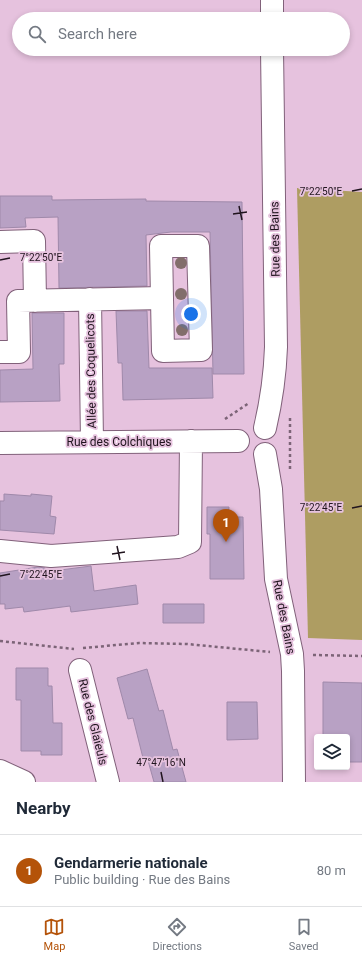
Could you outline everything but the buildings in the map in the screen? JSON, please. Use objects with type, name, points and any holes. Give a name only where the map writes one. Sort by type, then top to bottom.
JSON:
[{"type":"street","points":[[272,0],[272,12]]},
{"type":"street","name":"Rue des Bains","points":[[265,428],[275,376],[276,346],[272,56]]},
{"type":"street","points":[[0,242],[34,241],[35,300]]},
{"type":"street","points":[[161,246],[198,246],[201,350],[163,351],[162,298],[161,246]]},
{"type":"street","name":"Allée des Coquelicots","points":[[0,352],[19,352],[18,301],[162,298]]},
{"type":"street","name":"Allée des Coquelicots","points":[[90,300],[92,442]]},
{"type":"street","points":[[252,424],[260,425],[265,428],[271,437],[269,449],[265,454],[257,457],[246,454],[241,449],[238,441],[241,432],[252,424]]},
{"type":"street","points":[[0,551],[51,556],[178,547],[190,542],[197,441]]},
{"type":"street","name":"Rue des Colchiques","points":[[0,443],[238,441]]},
{"type":"street","name":"Rue des Bains","points":[[265,454],[272,490],[276,579],[292,654],[294,782]]},
{"type":"street","name":"Rue des Glaïeuls","points":[[80,670],[102,779]]},
{"type":"street","points":[[0,771],[24,782]]},
{"type":"path","points":[[197,441],[206,430],[214,424],[224,420],[262,394],[272,397]]},
{"type":"path","points":[[0,641],[75,649]]},
{"type":"path","points":[[82,648],[140,643],[187,644],[292,654],[362,656]]},
{"type":"shaded area","points":[[297,188],[362,192],[362,640],[308,638]]},
{"type":"place","name":"Gendarmerie nationale","points":[[226,542]]}]
